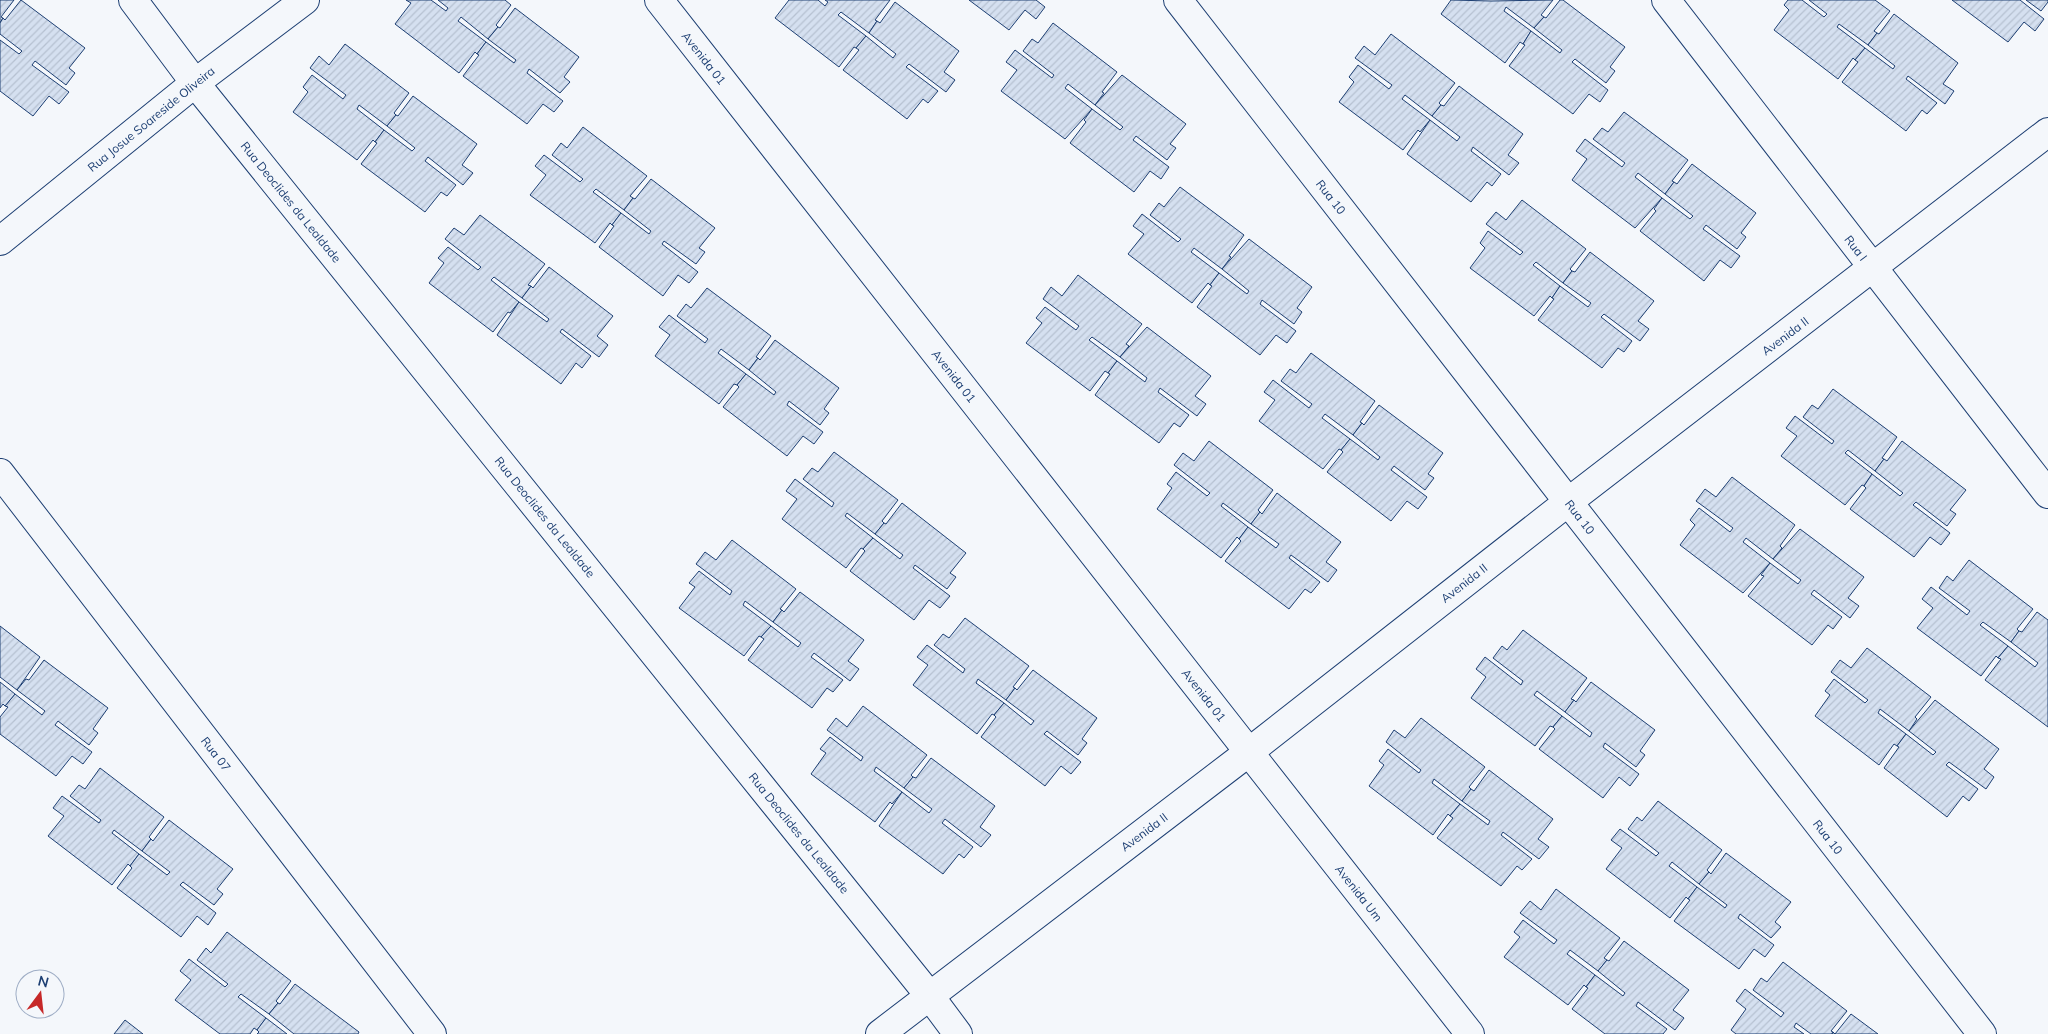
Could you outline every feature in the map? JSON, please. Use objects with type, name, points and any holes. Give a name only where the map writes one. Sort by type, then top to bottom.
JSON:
[{"type":"street","name":"Rua Deoclides da Lealdade","points":[[133,0],[196,83],[929,995],[958,1034]]},
{"type":"street","name":"Rua Josue Soareside Oliveira","points":[[0,241],[196,83],[305,0]]},
{"type":"street","name":"Avenida 01","points":[[659,0],[1249,752]]},
{"type":"street","name":"Rua 10","points":[[1178,0],[1982,1034]]},
{"type":"street","name":"Rua I","points":[[1666,0],[1872,269],[2048,494]]},
{"type":"street","name":"Avenida II","points":[[880,1034],[1249,752],[1568,502],[2048,132]]},
{"type":"street","name":"Rua 07","points":[[0,473],[432,1034]]},
{"type":"street","name":"Avenida Um","points":[[1249,752],[1470,1034]]},
{"type":"building","points":[[0,0],[14,0],[1,17],[3,18],[0,23]]},
{"type":"building","points":[[21,0],[85,48],[69,68],[75,73],[66,85],[35,61],[32,65],[69,92],[59,104],[49,96],[33,116],[0,91],[0,40],[19,54],[22,51],[0,34],[0,23],[3,18],[5,20]]},
{"type":"building","points":[[406,0],[431,0],[446,11],[448,8],[438,0],[505,0],[511,5],[496,25],[498,27],[488,39],[461,17],[458,21],[486,42],[477,54],[475,52],[459,73],[395,24],[411,3]]},
{"type":"building","points":[[789,0],[818,0],[825,6],[828,2],[825,0],[890,0],[875,20],[877,21],[869,33],[841,12],[838,15],[866,36],[856,48],[854,47],[839,67],[775,18]]},
{"type":"building","points":[[969,0],[1036,0],[1045,7],[1036,19],[1025,10],[1009,30]]},
{"type":"building","points":[[1451,0],[1553,0],[1541,15],[1544,17],[1534,28],[1506,7],[1504,11],[1531,31],[1523,44],[1520,42],[1505,63],[1441,14]]},
{"type":"building","points":[[1560,0],[1563,0],[1625,47],[1610,67],[1615,71],[1606,83],[1575,59],[1572,62],[1608,90],[1600,102],[1589,94],[1573,114],[1509,66],[1525,45],[1523,44],[1531,31],[1560,53],[1562,50],[1534,28],[1544,17],[1546,18]]},
{"type":"building","points":[[1788,0],[1802,0],[1824,17],[1827,14],[1809,0],[1875,0],[1890,11],[1874,31],[1877,33],[1868,45],[1839,24],[1837,27],[1865,48],[1855,60],[1853,58],[1838,79],[1774,30],[1789,10],[1784,5]]},
{"type":"building","points":[[1952,0],[2020,0],[2044,19],[2035,31],[2024,22],[2008,42]]},
{"type":"building","points":[[2026,0],[2048,0],[2048,2],[2041,11]]},
{"type":"building","points":[[895,2],[959,51],[944,72],[955,80],[946,92],[909,64],[906,67],[938,91],[928,103],[923,99],[907,119],[843,70],[859,50],[856,48],[866,36],[893,58],[896,54],[869,33],[877,21],[880,23]]},
{"type":"building","points":[[515,8],[579,57],[564,77],[570,82],[560,93],[529,69],[527,73],[563,101],[554,112],[543,104],[527,124],[463,76],[486,42],[514,63],[516,60],[488,39],[498,27],[500,28]]},
{"type":"building","points":[[1894,14],[1958,63],[1943,84],[1954,91],[1945,104],[1908,76],[1906,79],[1937,103],[1927,114],[1922,110],[1906,131],[1842,82],[1858,62],[1855,60],[1865,48],[1893,69],[1895,66],[1868,45]]},
{"type":"building","points":[[1053,23],[1117,72],[1095,105],[1068,84],[1065,88],[1092,109],[1065,139],[1001,91],[1017,70],[1006,62],[1015,50],[1052,78],[1054,75],[1023,51],[1032,39],[1038,43]]},
{"type":"building","points":[[1391,34],[1455,83],[1439,103],[1441,105],[1432,116],[1405,95],[1402,99],[1430,120],[1420,132],[1418,130],[1403,150],[1339,102],[1354,82],[1349,77],[1358,65],[1389,89],[1392,85],[1355,58],[1364,46],[1375,55]]},
{"type":"building","points":[[345,44],[409,93],[387,126],[359,105],[357,109],[384,130],[357,160],[293,112],[308,92],[303,87],[312,75],[343,99],[346,95],[310,68],[319,56],[329,65]]},
{"type":"building","points":[[1122,75],[1186,124],[1170,144],[1176,148],[1167,160],[1136,136],[1133,140],[1169,167],[1161,179],[1150,171],[1134,192],[1070,143],[1086,122],[1084,120],[1092,109],[1120,130],[1123,127],[1095,105]]},
{"type":"building","points":[[1459,86],[1523,134],[1508,155],[1519,163],[1509,175],[1473,147],[1471,151],[1501,174],[1492,186],[1487,182],[1471,202],[1407,154],[1430,120],[1457,141],[1460,137],[1432,116],[1441,105],[1444,106]]},
{"type":"building","points":[[413,96],[477,144],[462,165],[473,173],[463,185],[428,157],[425,161],[456,185],[447,196],[441,192],[425,212],[361,164],[384,130],[412,151],[415,148],[387,126],[396,115],[398,116]]},
{"type":"building","points":[[1624,112],[1688,160],[1665,194],[1638,173],[1635,177],[1662,198],[1635,228],[1572,180],[1587,159],[1576,151],[1585,139],[1622,167],[1625,163],[1593,139],[1602,128],[1608,132]]},
{"type":"building","points":[[583,127],[647,176],[630,196],[633,198],[624,210],[596,189],[593,192],[621,213],[612,225],[610,223],[595,243],[530,195],[546,175],[535,166],[544,155],[580,182],[583,179],[552,155],[561,143],[567,148]]},
{"type":"building","points":[[1692,164],[1756,213],[1741,233],[1746,237],[1737,249],[1706,225],[1703,229],[1740,256],[1731,268],[1720,260],[1704,281],[1640,231],[1656,211],[1654,209],[1662,198],[1690,219],[1693,216],[1665,194],[1674,182],[1677,184]]},
{"type":"building","points":[[651,179],[715,228],[699,248],[705,252],[696,264],[664,241],[662,244],[698,272],[689,283],[678,275],[663,296],[599,247],[621,213],[649,234],[651,231],[624,210]]},
{"type":"building","points":[[1180,187],[1244,235],[1222,269],[1194,248],[1191,252],[1219,273],[1192,303],[1128,254],[1144,234],[1133,226],[1142,214],[1178,242],[1181,239],[1150,215],[1159,203],[1164,207]]},
{"type":"building","points":[[1522,200],[1586,249],[1570,269],[1572,271],[1563,283],[1536,262],[1533,265],[1560,286],[1552,298],[1550,296],[1534,316],[1470,268],[1485,248],[1480,243],[1488,231],[1520,255],[1523,252],[1486,224],[1496,212],[1506,220]]},
{"type":"building","points":[[480,215],[545,264],[528,285],[531,286],[522,298],[494,277],[491,280],[519,302],[510,313],[508,312],[493,332],[429,283],[444,263],[438,258],[448,247],[478,270],[481,267],[445,239],[454,228],[464,235]]},
{"type":"building","points":[[1249,239],[1312,287],[1297,308],[1302,312],[1294,324],[1262,300],[1260,304],[1296,331],[1287,343],[1276,335],[1260,355],[1197,307],[1219,273],[1247,294],[1249,291],[1222,269]]},
{"type":"building","points":[[1590,252],[1654,301],[1638,321],[1649,329],[1640,341],[1604,314],[1601,317],[1632,341],[1624,352],[1618,348],[1602,368],[1538,320],[1554,299],[1552,298],[1560,286],[1588,307],[1591,303],[1563,283],[1572,271],[1575,272]]},
{"type":"building","points":[[549,267],[613,316],[597,336],[608,345],[599,357],[562,329],[560,332],[591,356],[582,368],[576,363],[561,384],[497,335],[519,302],[547,322],[549,319],[522,298],[531,286],[533,288]]},
{"type":"building","points":[[1078,275],[1142,324],[1126,344],[1129,346],[1120,357],[1092,337],[1089,340],[1117,361],[1108,373],[1105,371],[1090,391],[1026,343],[1042,323],[1036,318],[1045,307],[1076,330],[1079,326],[1043,299],[1051,287],[1062,296]]},
{"type":"building","points":[[707,288],[771,336],[749,370],[721,349],[718,353],[746,374],[737,385],[734,384],[719,404],[655,356],[670,335],[659,327],[669,315],[705,343],[708,339],[677,316],[686,304],[691,308]]},
{"type":"building","points":[[1147,327],[1211,376],[1195,396],[1206,404],[1197,416],[1160,388],[1158,392],[1189,415],[1180,427],[1174,423],[1159,443],[1095,395],[1117,361],[1145,382],[1147,378],[1120,357]]},
{"type":"building","points":[[775,340],[839,388],[824,409],[829,413],[820,425],[789,401],[787,405],[823,432],[814,444],[803,436],[787,456],[723,407],[739,387],[737,385],[746,374],[774,395],[776,392],[749,370],[758,358],[760,360]]},
{"type":"building","points":[[1311,353],[1375,401],[1353,435],[1325,414],[1322,418],[1350,439],[1323,469],[1259,421],[1275,400],[1264,392],[1273,380],[1309,408],[1312,404],[1281,381],[1290,369],[1296,373]]},
{"type":"building","points":[[1833,389],[1897,437],[1875,471],[1848,450],[1845,453],[1872,474],[1864,486],[1862,485],[1845,505],[1781,456],[1797,436],[1786,428],[1795,416],[1832,444],[1834,441],[1803,417],[1812,405],[1818,409]]},
{"type":"building","points":[[1379,405],[1443,453],[1428,474],[1434,478],[1425,490],[1394,466],[1391,470],[1427,497],[1418,509],[1407,501],[1391,521],[1327,472],[1343,452],[1341,450],[1350,439],[1378,460],[1380,457],[1353,435],[1362,423],[1364,425]]},
{"type":"building","points":[[1209,441],[1273,490],[1258,510],[1260,512],[1251,524],[1223,503],[1221,506],[1248,527],[1239,539],[1237,537],[1221,558],[1157,509],[1172,488],[1167,484],[1176,472],[1207,496],[1210,493],[1174,465],[1183,453],[1194,461]]},
{"type":"building","points":[[1902,441],[1966,490],[1950,510],[1956,514],[1947,526],[1916,502],[1913,505],[1950,533],[1941,545],[1930,537],[1914,557],[1850,509],[1866,488],[1864,486],[1872,474],[1900,496],[1903,493],[1875,471],[1884,459],[1887,461]]},
{"type":"building","points":[[834,452],[898,500],[875,534],[847,513],[845,516],[873,538],[863,549],[861,548],[846,568],[782,519],[797,499],[786,491],[795,479],[832,507],[834,503],[803,479],[812,468],[818,472]]},
{"type":"building","points":[[1732,477],[1795,525],[1780,546],[1782,548],[1773,559],[1746,538],[1743,542],[1770,563],[1743,593],[1680,545],[1695,525],[1690,520],[1699,508],[1730,532],[1733,528],[1696,501],[1705,489],[1716,497]]},
{"type":"building","points":[[1277,493],[1341,542],[1326,562],[1337,570],[1328,582],[1291,555],[1289,558],[1320,582],[1311,593],[1305,589],[1289,609],[1225,561],[1241,541],[1239,539],[1248,527],[1276,548],[1279,544],[1251,524],[1260,512],[1262,514]]},
{"type":"building","points":[[902,503],[966,553],[950,573],[956,577],[947,589],[915,565],[913,568],[950,596],[940,608],[929,600],[914,620],[850,571],[865,551],[863,549],[873,538],[900,559],[903,555],[875,534],[884,523],[886,524]]},
{"type":"building","points":[[1800,529],[1864,577],[1848,598],[1859,606],[1850,618],[1814,590],[1811,594],[1842,617],[1833,629],[1828,625],[1812,645],[1748,596],[1764,576],[1761,575],[1770,563],[1798,584],[1801,580],[1773,559]]},
{"type":"building","points":[[732,540],[796,589],[780,609],[782,610],[773,622],[745,601],[743,605],[771,626],[761,637],[759,636],[744,656],[679,608],[695,587],[689,583],[699,571],[730,595],[732,591],[696,564],[705,552],[716,560]]},
{"type":"building","points":[[1969,560],[2033,609],[2017,629],[2019,631],[2011,642],[1983,622],[1980,625],[2008,646],[1998,658],[1996,656],[1981,676],[1917,628],[1933,608],[1922,599],[1931,587],[1967,615],[1970,611],[1939,588],[1947,576],[1953,581]]},
{"type":"building","points":[[800,592],[864,640],[848,661],[859,669],[850,681],[814,653],[811,657],[843,680],[833,692],[827,688],[812,708],[748,660],[764,639],[761,637],[771,626],[798,647],[801,643],[773,622]]},
{"type":"building","points":[[2037,612],[2048,620],[2048,727],[1985,680],[2001,659],[1998,658],[2008,646],[2035,667],[2038,663],[2011,642],[2019,631],[2022,632]]},
{"type":"building","points":[[965,618],[1029,666],[1006,700],[978,679],[976,683],[1004,703],[994,715],[992,714],[977,734],[913,685],[928,665],[917,657],[927,645],[963,673],[965,669],[934,645],[943,634],[949,638]]},
{"type":"building","points":[[0,626],[40,657],[17,690],[0,677]]},
{"type":"building","points":[[1523,630],[1587,678],[1571,699],[1574,700],[1565,712],[1537,691],[1534,695],[1562,716],[1553,727],[1550,726],[1535,746],[1471,698],[1486,677],[1476,669],[1485,657],[1521,685],[1523,681],[1493,658],[1502,646],[1507,650]]},
{"type":"building","points":[[1867,648],[1931,697],[1915,717],[1917,719],[1909,731],[1880,709],[1878,713],[1906,734],[1897,746],[1894,744],[1879,765],[1815,716],[1830,695],[1825,691],[1834,679],[1865,703],[1868,700],[1831,672],[1840,660],[1851,668]]},
{"type":"building","points":[[44,660],[108,708],[93,729],[98,733],[89,745],[58,721],[55,725],[92,752],[83,764],[72,756],[56,776],[0,734],[0,717],[8,707],[5,706],[15,694],[42,715],[45,711],[17,690],[26,679],[29,680]]},
{"type":"building","points":[[1033,670],[1097,718],[1082,739],[1087,743],[1078,755],[1047,731],[1044,734],[1081,762],[1071,774],[1061,766],[1045,786],[981,737],[996,717],[994,715],[1004,703],[1031,725],[1034,721],[1006,700]]},
{"type":"building","points":[[0,682],[15,694],[5,706],[3,704],[0,708]]},
{"type":"building","points":[[1591,682],[1655,730],[1640,751],[1645,755],[1636,767],[1605,743],[1603,747],[1639,774],[1630,786],[1619,777],[1603,798],[1539,749],[1555,729],[1553,727],[1562,716],[1590,737],[1592,733],[1565,712],[1574,700],[1576,702]]},
{"type":"building","points":[[1935,700],[1999,749],[1984,769],[1994,777],[1986,789],[1949,762],[1946,765],[1978,789],[1969,801],[1963,796],[1947,817],[1884,768],[1906,734],[1933,755],[1936,752],[1909,731]]},
{"type":"building","points":[[863,706],[927,755],[911,775],[913,777],[904,788],[876,767],[874,771],[902,792],[892,804],[890,802],[875,822],[811,774],[826,753],[820,749],[830,737],[861,761],[863,757],[827,730],[836,718],[847,727]]},
{"type":"building","points":[[1421,718],[1485,767],[1469,787],[1471,789],[1462,801],[1434,779],[1432,783],[1460,804],[1450,816],[1448,814],[1433,835],[1369,786],[1384,765],[1379,761],[1388,749],[1419,773],[1421,770],[1386,742],[1394,730],[1405,738]]},
{"type":"building","points":[[931,758],[995,806],[980,827],[991,835],[981,847],[945,819],[942,823],[973,847],[964,858],[959,854],[943,874],[879,826],[902,792],[929,813],[932,809],[904,788],[913,777],[916,778]]},
{"type":"building","points":[[100,768],[164,817],[149,837],[151,839],[142,851],[114,830],[112,833],[139,854],[130,866],[128,864],[112,885],[48,836],[64,816],[53,808],[62,796],[99,823],[101,820],[70,796],[79,785],[85,789]]},
{"type":"building","points":[[1489,770],[1553,819],[1538,839],[1549,847],[1539,859],[1503,832],[1501,835],[1532,859],[1522,870],[1517,866],[1501,886],[1437,838],[1453,818],[1450,816],[1460,804],[1488,825],[1490,821],[1462,801],[1471,789],[1474,791]]},
{"type":"building","points":[[1658,801],[1722,850],[1707,870],[1709,872],[1699,884],[1672,862],[1669,866],[1697,887],[1688,899],[1686,897],[1670,918],[1606,869],[1622,848],[1611,840],[1620,829],[1656,856],[1659,853],[1628,829],[1637,817],[1642,821]]},
{"type":"building","points":[[169,820],[233,869],[217,889],[223,894],[214,905],[183,882],[180,885],[216,913],[208,925],[197,916],[181,937],[117,888],[132,868],[130,866],[139,854],[167,875],[170,872],[142,851],[151,839],[153,841]]},
{"type":"building","points":[[1726,853],[1791,902],[1775,922],[1781,927],[1771,938],[1740,914],[1738,918],[1774,945],[1765,957],[1754,949],[1739,969],[1674,921],[1697,887],[1725,908],[1727,905],[1699,884],[1709,872],[1711,874]]},
{"type":"building","points":[[1556,889],[1620,938],[1604,958],[1607,960],[1598,971],[1570,950],[1567,954],[1595,975],[1568,1005],[1504,957],[1520,937],[1514,932],[1523,920],[1554,944],[1557,940],[1520,913],[1530,901],[1541,910]]},
{"type":"building","points":[[227,932],[291,981],[269,1014],[241,994],[238,997],[266,1018],[257,1030],[254,1028],[250,1034],[220,1034],[175,1000],[191,980],[180,971],[189,959],[225,987],[228,984],[197,960],[206,948],[211,953]]},
{"type":"building","points":[[1624,941],[1689,990],[1673,1010],[1684,1018],[1675,1030],[1638,1002],[1636,1006],[1667,1029],[1663,1034],[1605,1034],[1572,1009],[1595,975],[1623,996],[1625,993],[1598,971],[1607,960],[1609,961]]},
{"type":"building","points":[[1783,962],[1847,1011],[1831,1031],[1833,1032],[1832,1034],[1811,1034],[1796,1023],[1794,1027],[1804,1034],[1736,1034],[1731,1030],[1746,1009],[1736,1001],[1745,989],[1781,1017],[1784,1013],[1753,990],[1761,978],[1767,982]]},
{"type":"building","points":[[295,984],[359,1032],[358,1034],[294,1034],[269,1014],[278,1003],[280,1004]]},
{"type":"building","points":[[1851,1014],[1878,1034],[1835,1034]]},
{"type":"building","points":[[266,1018],[287,1034],[257,1034],[259,1032],[257,1030]]},
{"type":"building","points":[[125,1020],[143,1034],[114,1034]]}]
